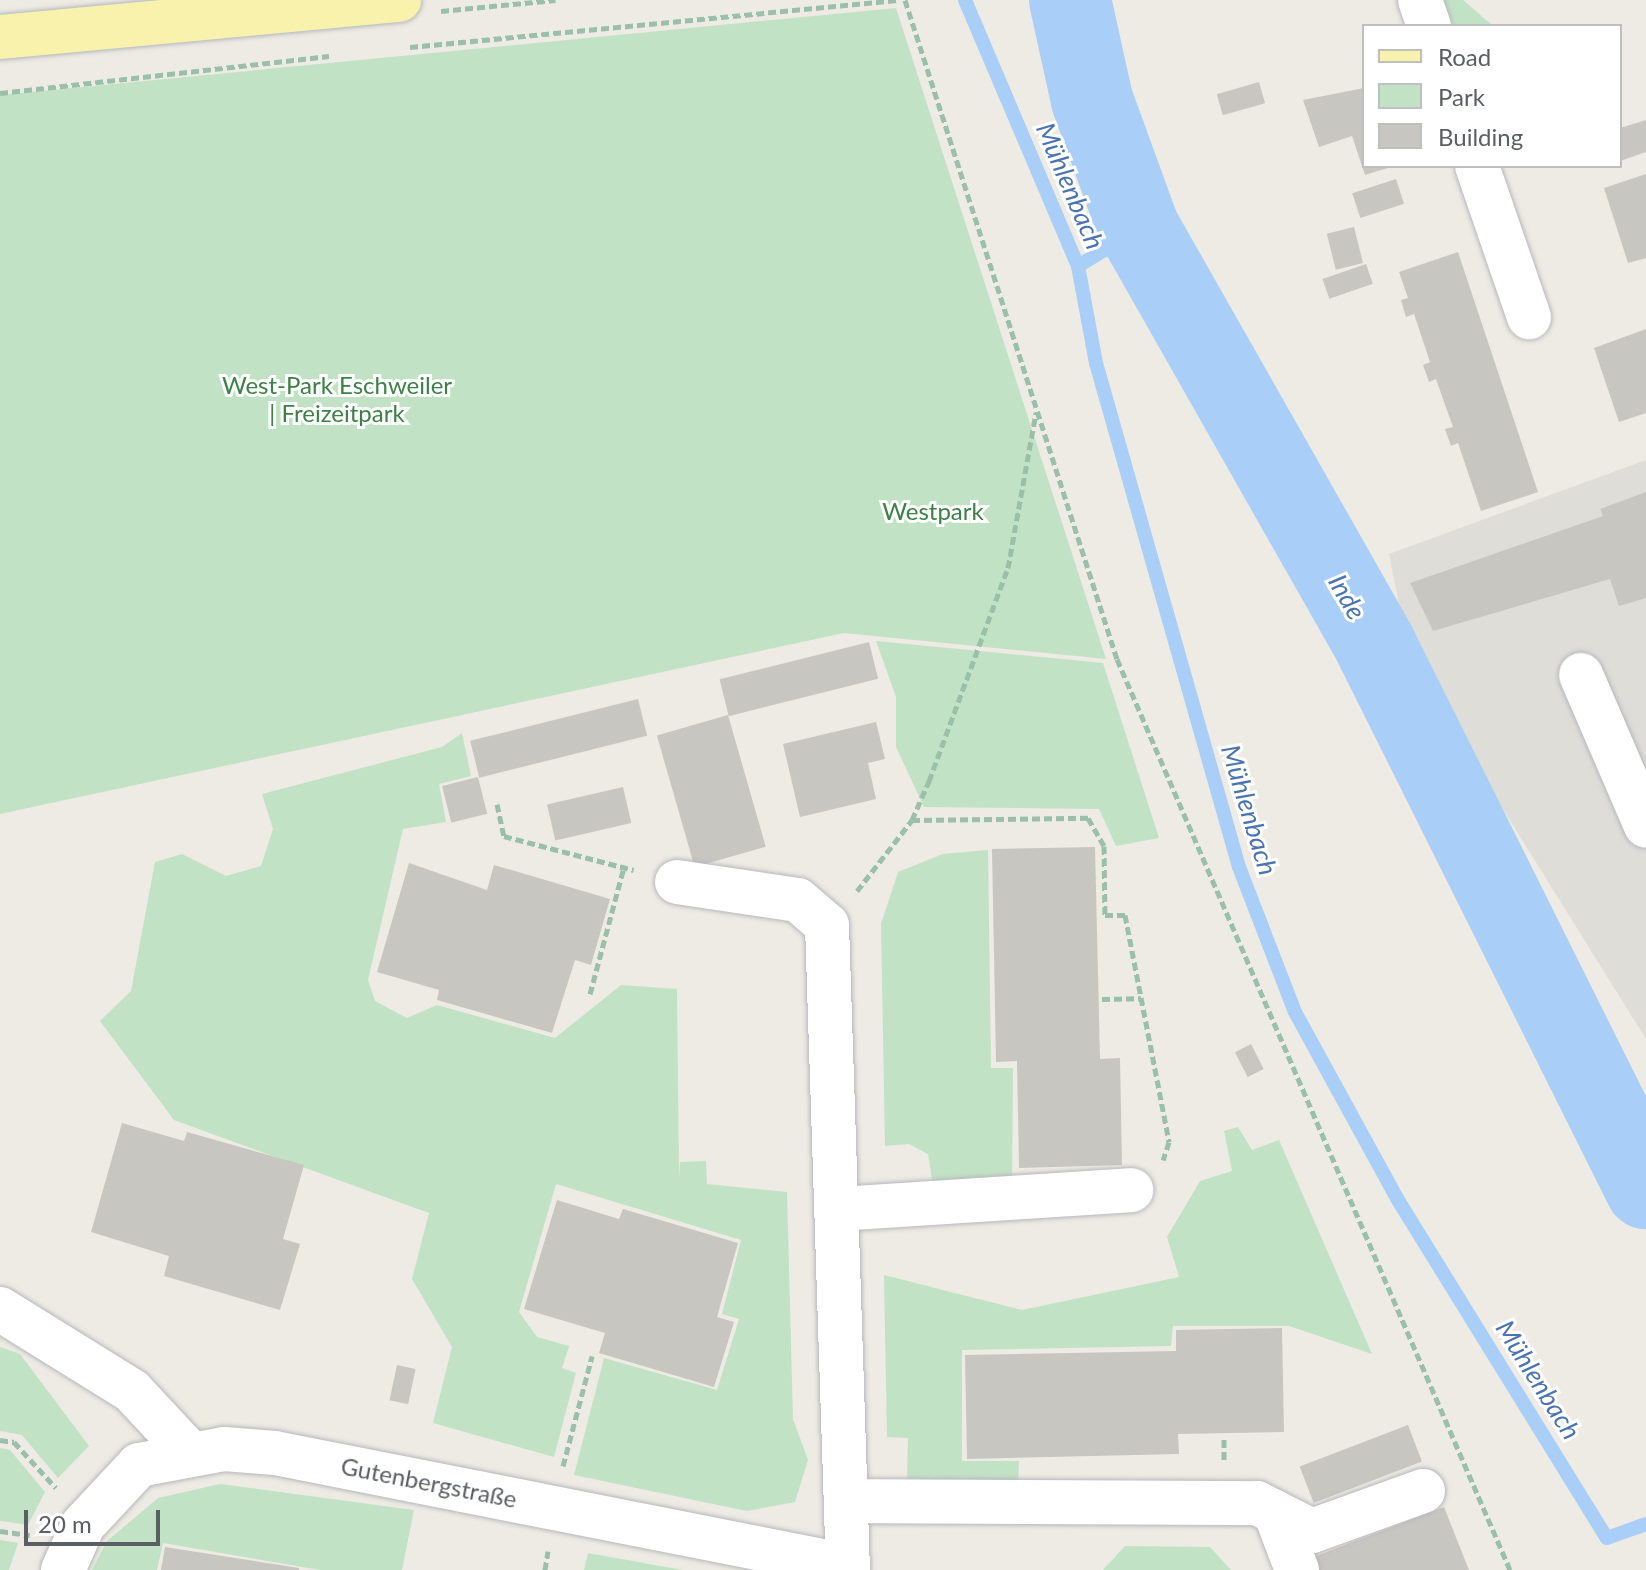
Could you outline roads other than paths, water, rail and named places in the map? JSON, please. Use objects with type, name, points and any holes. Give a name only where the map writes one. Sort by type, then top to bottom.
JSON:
[{"type":"main road","points":[[0,37],[399,0]]},
{"type":"street","points":[[1420,0],[1428,24]]},
{"type":"street","points":[[1478,168],[1529,317]]},
{"type":"street","points":[[1581,675],[1646,826]]},
{"type":"street","name":"Gutenbergstraße","points":[[63,1570],[109,1490],[139,1465],[187,1450],[275,1453],[848,1568],[839,1209],[827,925],[798,900],[677,882]]},
{"type":"street","points":[[839,1209],[1131,1190]]},
{"type":"street","points":[[0,1309],[132,1391],[187,1450]]},
{"type":"street","points":[[846,1501],[1257,1503],[1312,1531],[1423,1491]]},
{"type":"street","points":[[1275,1512],[1297,1570]]},
{"type":"waterway","name":"Mühlenbach","points":[[965,0],[1078,266],[1096,363],[1239,867],[1295,1012],[1398,1200],[1607,1538],[1646,1524]]},
{"type":"waterway","name":"Inde","points":[[1070,0],[1092,100],[1139,229],[1376,647],[1646,1188]]},
{"type":"waterway","points":[[1078,266],[1139,229]]},
{"type":"park label","name":"West-Park Eschweiler | Freizeitpark","points":[[337,399]]},
{"type":"park label","name":"Westpark","points":[[933,511]]}]
